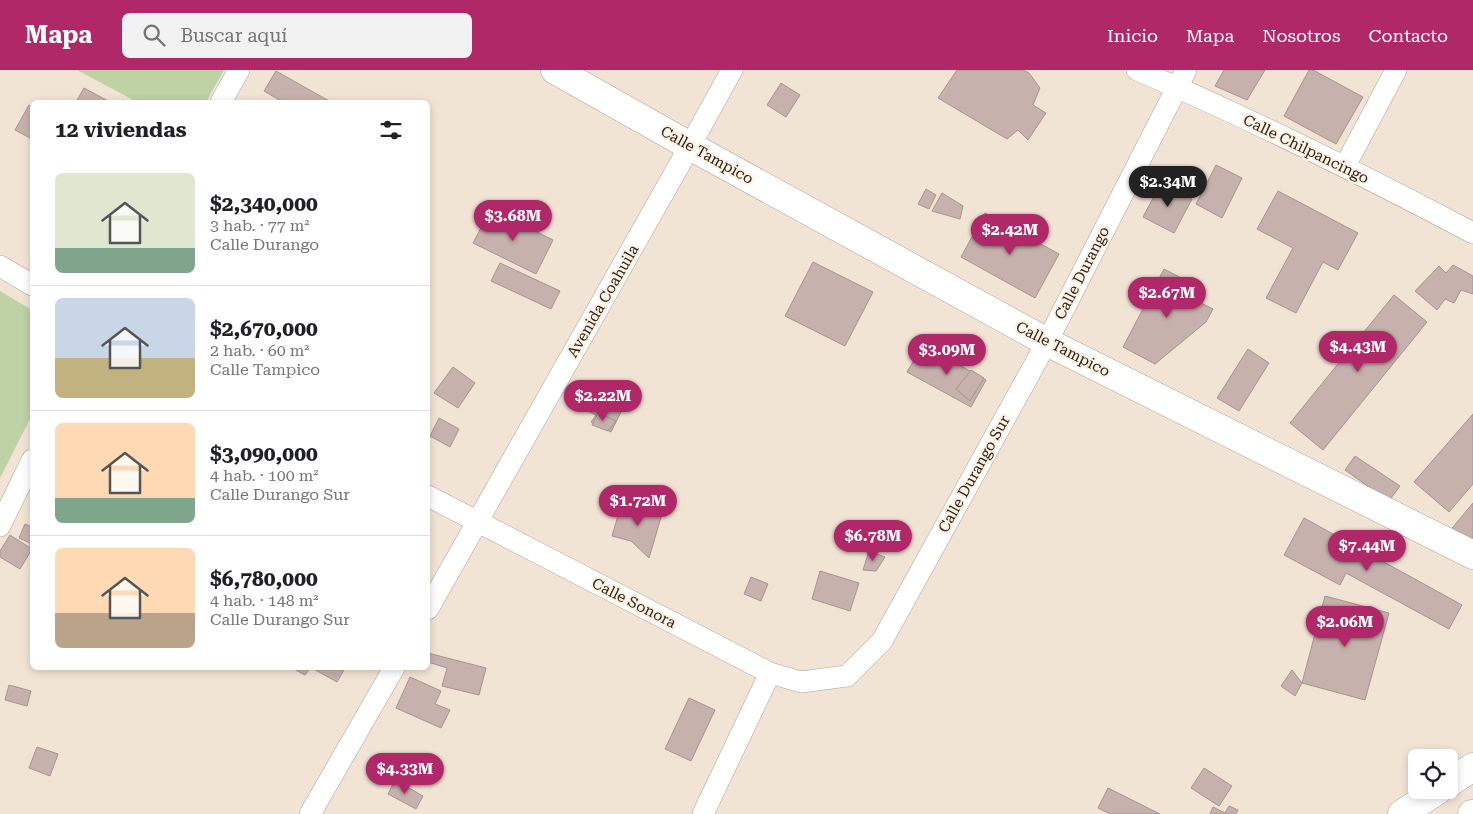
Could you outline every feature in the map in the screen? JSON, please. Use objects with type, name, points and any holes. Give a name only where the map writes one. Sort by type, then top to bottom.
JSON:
[{"type":"street","points":[[222,100],[239,70]]},
{"type":"street","name":"Calle Tampico","points":[[555,70],[1047,342],[1473,555]]},
{"type":"street","name":"Avenida Coahuila","points":[[430,605],[732,70]]},
{"type":"street","name":"Calle Chilpancingo","points":[[1137,70],[1182,78],[1473,233]]},
{"type":"street","points":[[1345,166],[1396,70]]},
{"type":"street","name":"Calle Durango","points":[[1047,342],[1182,78]]},
{"type":"street","points":[[0,266],[30,284]]},
{"type":"street","name":"Calle Durango Sur","points":[[847,676],[882,641],[1047,342]]},
{"type":"street","points":[[0,526],[30,464]]},
{"type":"street","name":"Calle Sonora","points":[[430,497],[770,672],[802,682],[847,676]]},
{"type":"street","points":[[310,814],[393,670]]},
{"type":"street","points":[[703,814],[770,672]]},
{"type":"street","points":[[1458,777],[1473,766]]},
{"type":"street","points":[[1402,814],[1424,799]]},
{"type":"green space","points":[[77,70],[224,70],[207,100],[133,100]]},
{"type":"green space","points":[[0,291],[30,309],[30,419],[0,478]]},
{"type":"building","points":[[957,70],[1023,70],[1029,73],[1040,88],[1033,105],[1046,113],[1028,140],[1018,130],[1007,139],[938,98]]},
{"type":"building","points":[[1224,70],[1265,70],[1247,100],[1215,86]]},
{"type":"building","points":[[1309,70],[1313,70],[1363,97],[1336,144],[1284,116]]},
{"type":"building","points":[[276,71],[327,100],[280,100],[264,91]]},
{"type":"building","points":[[781,83],[800,95],[786,117],[767,105]]},
{"type":"building","points":[[84,88],[106,100],[77,100]]},
{"type":"building","points":[[29,105],[30,138],[15,130]]},
{"type":"building","points":[[1216,165],[1242,178],[1222,218],[1196,204]]},
{"type":"building","points":[[1161,183],[1192,199],[1174,233],[1143,217]]},
{"type":"building","points":[[926,189],[936,195],[929,209],[918,204]]},
{"type":"building","points":[[1278,191],[1358,233],[1338,270],[1323,262],[1296,313],[1266,298],[1293,248],[1257,229]]},
{"type":"building","points":[[942,193],[963,206],[960,219],[932,211]]},
{"type":"building","points":[[491,209],[553,240],[536,274],[473,243]]},
{"type":"building","points":[[985,213],[1059,254],[1035,298],[961,257]]},
{"type":"building","points":[[813,262],[873,292],[845,346],[785,316]]},
{"type":"building","points":[[500,263],[560,291],[551,309],[491,281]]},
{"type":"building","points":[[1453,265],[1473,276],[1473,294],[1461,290],[1454,303],[1445,299],[1437,310],[1415,291],[1439,266],[1446,273]]},
{"type":"building","points":[[1164,269],[1197,286],[1191,298],[1213,309],[1206,322],[1155,364],[1123,347]]},
{"type":"building","points":[[1394,295],[1427,322],[1323,450],[1290,423]]},
{"type":"building","points":[[923,345],[986,380],[971,407],[907,372]]},
{"type":"building","points":[[1248,349],[1269,363],[1239,411],[1217,398]]},
{"type":"building","points":[[453,367],[475,383],[458,408],[434,393]]},
{"type":"building","points":[[971,370],[984,378],[970,401],[956,389]]},
{"type":"building","points":[[581,385],[625,404],[611,432],[591,422],[596,415],[570,403]]},
{"type":"building","points":[[598,413],[616,421],[608,431],[592,425]]},
{"type":"building","points":[[1473,414],[1473,484],[1449,512],[1414,482]]},
{"type":"building","points":[[439,418],[459,429],[450,447],[430,436]]},
{"type":"building","points":[[1355,456],[1400,486],[1389,501],[1345,470]]},
{"type":"building","points":[[622,502],[662,514],[649,558],[631,541],[612,536]]},
{"type":"building","points":[[1473,503],[1473,537],[1465,547],[1448,533]]},
{"type":"building","points":[[1304,518],[1462,605],[1449,629],[1346,573],[1340,585],[1284,555]]},
{"type":"building","points":[[25,524],[30,526],[30,543],[19,538]]},
{"type":"building","points":[[10,535],[30,548],[30,552],[20,569],[0,557],[0,551]]},
{"type":"building","points":[[869,551],[885,557],[876,571],[863,570]]},
{"type":"building","points":[[820,571],[859,583],[850,611],[812,599]]},
{"type":"building","points":[[751,577],[768,584],[761,601],[744,594]]},
{"type":"building","points":[[1325,596],[1389,613],[1365,700],[1302,683]]},
{"type":"building","points":[[430,654],[486,668],[479,695],[442,686],[447,668],[430,663]]},
{"type":"building","points":[[296,670],[309,670],[305,675]]},
{"type":"building","points":[[316,670],[344,670],[337,682]]},
{"type":"building","points":[[1292,670],[1302,683],[1295,696],[1281,686]]},
{"type":"building","points":[[410,677],[441,691],[435,704],[450,710],[441,728],[396,708]]},
{"type":"building","points":[[9,685],[31,691],[27,706],[5,700]]},
{"type":"building","points":[[689,698],[715,710],[691,761],[665,749]]},
{"type":"building","points":[[37,747],[58,754],[50,776],[29,768]]},
{"type":"building","points":[[1204,768],[1232,786],[1219,806],[1191,788]]},
{"type":"building","points":[[395,780],[423,796],[416,809],[388,794]]},
{"type":"building","points":[[1108,788],[1160,814],[1110,814],[1098,808]]},
{"type":"building","points":[[1229,806],[1238,810],[1236,814],[1210,814],[1213,807],[1225,813]]}]
